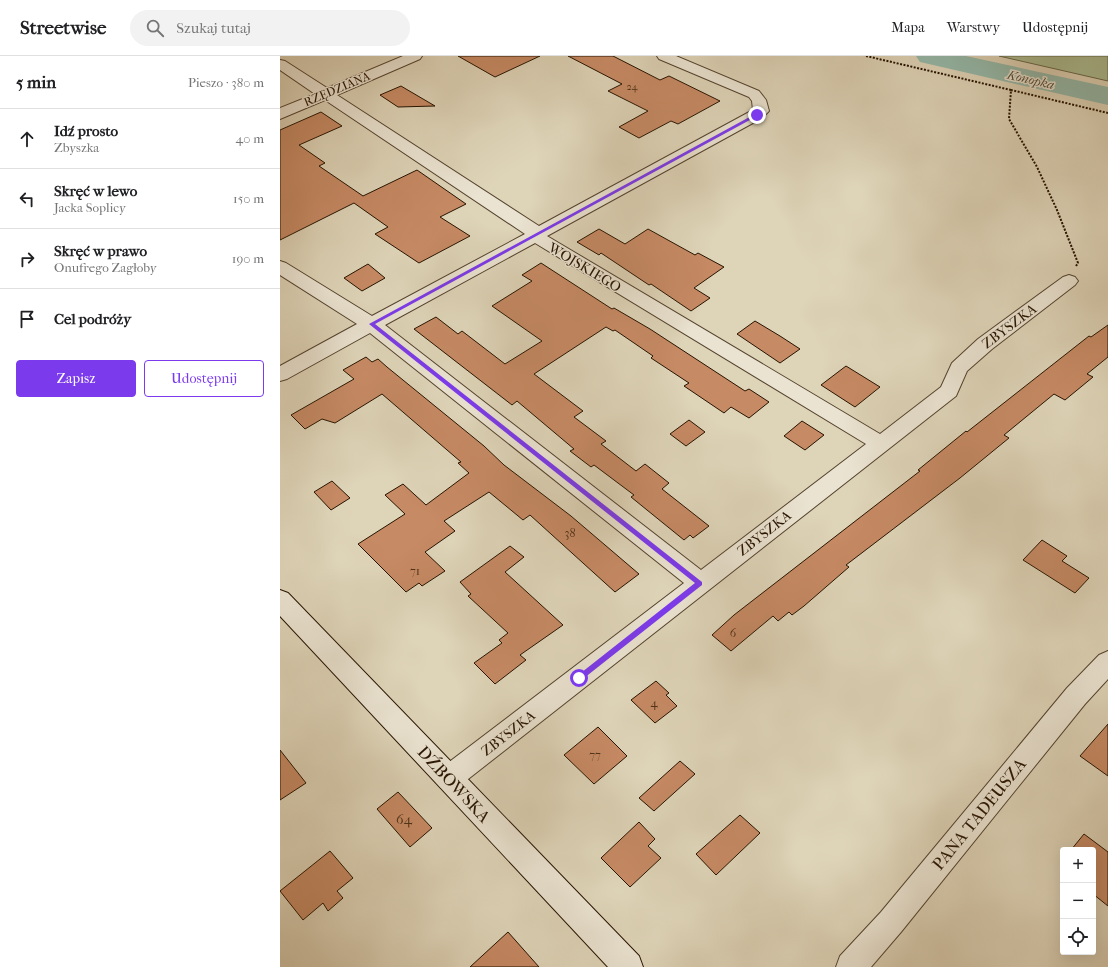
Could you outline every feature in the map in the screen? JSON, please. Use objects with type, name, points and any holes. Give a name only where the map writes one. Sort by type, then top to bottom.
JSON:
[{"type":"street","name":"RZĘDZIANA","points":[[280,114],[415,56]]},
{"type":"street","points":[[280,374],[757,115],[761,111],[761,105],[754,94],[664,56]]},
{"type":"street","name":"WOJSKIEGO","points":[[280,64],[532,229],[535,236],[880,444]]},
{"type":"street","points":[[280,267],[372,324],[609,510],[700,584]]},
{"type":"street","name":"ZBYSZKA","points":[[449,778],[949,391],[959,368],[985,344],[1069,281]]},
{"type":"street","name":"DŹBOWSKA","points":[[280,600],[628,967]]},
{"type":"street","name":"PANA TADEUSZA","points":[[851,967],[896,916],[1076,696],[1108,662]]},
{"type":"path","points":[[866,56],[1108,113]]},
{"type":"path","points":[[1011,90],[1009,119],[1038,167],[1078,263],[1069,281]]},
{"type":"green space","points":[[999,56],[1108,56],[1108,81]]},
{"type":"building","points":[[458,56],[540,56],[495,77]]},
{"type":"building","points":[[568,56],[613,56],[660,80],[669,76],[720,101],[678,124],[671,121],[639,138],[619,127],[648,111],[608,91],[622,84]]},
{"type":"building","points":[[401,86],[435,106],[398,107],[380,95]]},
{"type":"building","points":[[321,112],[342,126],[299,145],[325,163],[319,166],[363,196],[417,170],[466,204],[440,217],[470,236],[419,263],[375,234],[388,227],[354,203],[280,240],[280,130]]},
{"type":"building","points":[[599,229],[625,244],[648,229],[695,255],[698,253],[724,267],[694,288],[710,298],[691,311],[601,253],[599,255],[577,242]]},
{"type":"building","points":[[541,263],[612,309],[614,308],[650,329],[745,391],[749,389],[769,402],[749,418],[731,407],[724,413],[684,386],[689,383],[651,358],[653,356],[615,330],[613,331],[606,327],[534,374],[583,411],[574,417],[606,441],[601,444],[636,471],[645,464],[669,483],[662,489],[709,526],[693,538],[690,535],[684,540],[631,497],[634,495],[594,465],[591,467],[570,451],[574,449],[517,401],[512,405],[414,329],[436,317],[458,334],[462,331],[505,364],[542,341],[492,306],[532,281],[522,275]]},
{"type":"building","points":[[368,264],[385,278],[362,291],[344,278]]},
{"type":"building","points":[[755,321],[800,349],[780,363],[737,334]]},
{"type":"building","points":[[1108,325],[1108,357],[1087,374],[1093,377],[1065,400],[1054,394],[1004,435],[1009,438],[960,478],[846,565],[849,567],[804,606],[792,615],[789,612],[778,621],[773,616],[731,651],[712,635],[734,615],[920,471],[918,470],[966,431],[967,432],[1089,336],[1091,337]]},
{"type":"building","points":[[366,357],[372,362],[378,359],[484,446],[504,465],[571,516],[639,574],[615,592],[530,515],[523,520],[489,492],[444,521],[455,531],[425,552],[445,571],[422,586],[419,583],[406,592],[358,544],[405,514],[385,495],[403,484],[426,505],[469,473],[458,463],[461,462],[382,394],[335,423],[322,419],[305,429],[291,415],[354,379],[343,370]]},
{"type":"building","points":[[846,366],[880,387],[855,407],[821,385]]},
{"type":"building","points":[[689,420],[705,432],[686,446],[670,434]]},
{"type":"building","points":[[802,421],[824,435],[805,450],[784,436]]},
{"type":"building","points":[[332,481],[350,498],[331,510],[314,492]]},
{"type":"building","points":[[1042,540],[1067,556],[1062,561],[1089,578],[1075,593],[1023,560]]},
{"type":"building","points":[[510,546],[524,557],[505,572],[563,625],[520,655],[526,660],[495,684],[474,663],[502,643],[499,640],[508,633],[468,596],[471,594],[460,582]]},
{"type":"building","points":[[656,681],[669,693],[666,695],[677,706],[655,723],[631,700]]},
{"type":"building","points":[[1108,724],[1108,776],[1080,756]]},
{"type":"building","points":[[598,727],[627,756],[594,784],[564,755]]},
{"type":"building","points":[[280,750],[306,783],[280,800]]},
{"type":"building","points":[[680,761],[695,774],[654,811],[639,798]]},
{"type":"building","points":[[398,792],[432,828],[410,847],[377,809]]},
{"type":"building","points":[[740,815],[760,833],[716,875],[696,854]]},
{"type":"building","points":[[639,822],[655,839],[648,846],[661,858],[630,887],[601,858]]},
{"type":"building","points":[[1084,834],[1108,852],[1108,906],[1096,896],[1096,847],[1073,847]]},
{"type":"building","points":[[330,851],[353,878],[337,891],[343,898],[328,911],[323,903],[303,920],[280,891]]},
{"type":"building","points":[[508,932],[539,967],[470,967]]},
{"type":"waterway","name":"Konopka","points":[[930,56],[1108,96]]},
{"type":"route","points":[[579,678],[700,584],[609,510],[372,324],[757,115]]}]
